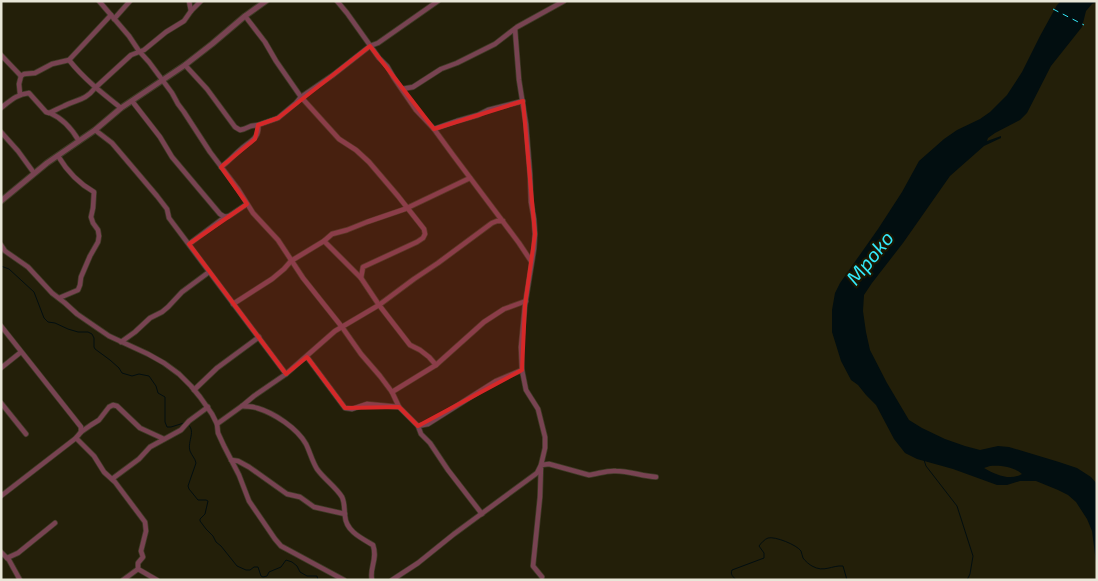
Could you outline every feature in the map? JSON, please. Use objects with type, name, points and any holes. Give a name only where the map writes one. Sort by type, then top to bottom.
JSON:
[{"type":"street","points":[[99,1],[163,80],[253,213],[278,240],[308,284],[392,392],[399,407],[418,426],[421,434],[430,443],[482,514]]},
{"type":"street","points":[[20,76],[35,73],[52,64],[69,60],[130,1]]},
{"type":"street","points":[[189,1],[191,11]]},
{"type":"street","points":[[49,113],[79,101],[90,94],[131,55],[144,50],[166,32],[184,21],[201,1]]},
{"type":"street","points":[[1,201],[34,173],[95,130],[121,108],[185,65],[266,1]]},
{"type":"street","points":[[337,1],[348,12],[416,110],[434,130],[532,261]]},
{"type":"street","points":[[185,65],[207,89],[235,127],[240,130],[244,129],[278,118],[301,97],[370,46],[378,43],[438,1]]},
{"type":"street","points":[[402,89],[413,86],[441,69],[458,63],[495,44],[515,29],[564,1]]},
{"type":"street","points":[[245,16],[265,42],[301,97],[339,139],[356,150],[369,162],[424,229],[425,234],[423,238],[417,242],[363,267],[361,278]]},
{"type":"street","points":[[515,29],[526,124],[535,234],[521,347],[522,370],[526,390],[538,409],[545,438],[533,566],[542,577]]},
{"type":"street","points":[[1,55],[20,76],[20,94]]},
{"type":"street","points":[[69,60],[78,72],[95,88],[121,108]]},
{"type":"street","points":[[1,108],[20,94],[29,93],[46,112],[67,123],[79,141]]},
{"type":"street","points":[[132,101],[160,137],[172,157],[220,214],[225,217]]},
{"type":"street","points":[[434,130],[488,110],[523,101]]},
{"type":"street","points":[[221,167],[240,149],[255,139],[259,130],[258,125]]},
{"type":"street","points":[[95,130],[112,144],[157,196],[188,244],[286,374]]},
{"type":"street","points":[[1,132],[18,150],[34,173]]},
{"type":"street","points":[[58,156],[76,180],[94,192],[91,217],[99,236],[81,277],[78,290],[59,298]]},
{"type":"street","points":[[233,304],[272,279],[291,261],[332,234],[407,208],[470,178]]},
{"type":"street","points":[[188,244],[225,217],[247,204]]},
{"type":"street","points":[[217,424],[286,374],[342,327],[379,305],[492,223],[503,221]]},
{"type":"street","points":[[324,241],[361,278],[410,345],[420,350],[436,365]]},
{"type":"street","points":[[1,245],[5,251],[28,267],[52,292],[93,326],[164,363],[179,374],[208,407],[217,424],[218,433],[230,460],[239,474],[249,501],[275,539],[282,546],[344,580]]},
{"type":"street","points":[[121,342],[150,318],[162,312],[182,292],[209,272]]},
{"type":"street","points":[[392,392],[436,365],[484,322],[504,309],[526,301]]},
{"type":"street","points":[[1,326],[81,427],[82,432]]},
{"type":"street","points":[[194,390],[217,368],[259,337]]},
{"type":"street","points":[[1,368],[21,352]]},
{"type":"street","points":[[307,356],[345,408],[352,409],[367,404],[399,407]]},
{"type":"street","points":[[418,426],[428,424],[496,381],[522,370]]},
{"type":"street","points":[[1,403],[26,434]]},
{"type":"street","points":[[1,496],[99,420],[109,407],[113,405],[118,406],[140,428],[164,439]]},
{"type":"street","points":[[242,406],[255,407],[280,419],[305,442],[319,472],[342,497],[345,504],[347,526],[358,536],[373,545],[375,552],[372,580]]},
{"type":"street","points":[[112,479],[139,459],[150,447],[181,430],[189,421],[208,407]]},
{"type":"street","points":[[76,438],[94,456],[104,472],[112,479],[145,522],[146,531],[141,550],[143,557],[138,563],[138,569]]},
{"type":"street","points":[[230,460],[238,461],[249,467],[287,494],[300,497],[314,507],[345,514]]},
{"type":"street","points":[[541,465],[549,464],[589,475],[615,470],[656,477]]},
{"type":"street","points":[[392,580],[418,563],[537,473],[541,465]]},
{"type":"street","points":[[7,558],[18,553],[55,523]]},
{"type":"street","points":[[1,552],[15,569],[20,580]]},
{"type":"street","points":[[123,580],[138,569]]},
{"type":"street","points":[[138,569],[157,580]]},
{"type":"highlighted area","points":[[370,46],[434,129],[523,101],[535,234],[525,305],[522,370],[418,426],[399,407],[345,408],[307,357],[286,374],[189,244],[247,204],[221,167],[255,139],[258,125],[278,118]]},
{"type":"water","name":"Mpoko","points":[[1061,1],[1097,2],[1092,4],[1086,11],[1082,27],[1051,66],[1027,113],[1020,120],[988,138],[987,141],[1001,136],[1001,138],[984,146],[950,176],[864,295],[863,311],[870,350],[909,420],[945,439],[965,446],[980,450],[998,446],[1009,447],[1077,468],[1091,477],[1097,484],[1097,570],[1092,531],[1076,502],[1068,495],[1036,481],[1020,481],[1007,485],[997,485],[953,469],[917,459],[905,453],[894,439],[876,405],[851,380],[841,361],[832,332],[832,310],[835,293],[840,283],[902,192],[919,161],[957,130],[990,112],[1007,95],[1022,72],[1057,5]],"holes":[[[1003,466],[1022,474],[1013,477],[998,475],[984,468]]]},
{"type":"waterway","points":[[1,266],[9,269],[34,292],[44,318],[48,322],[78,332],[92,334],[95,349],[110,360],[122,373],[132,376],[139,374],[149,376],[156,386],[158,393],[165,397],[165,422],[167,427],[184,423]]},
{"type":"waterway","points":[[187,424],[190,426],[192,433],[189,447],[196,463],[188,486],[198,500],[208,501],[205,514],[200,521],[216,542],[237,566],[246,570],[258,567],[263,577],[281,567],[286,560],[292,562],[300,572],[307,576],[317,576],[318,580]]},
{"type":"waterway","points":[[924,460],[926,466],[957,506],[973,556],[967,580]]},
{"type":"waterway","points":[[736,580],[732,570],[764,558],[764,553],[759,546],[768,538],[795,546],[801,551],[803,558],[816,568],[824,569],[843,566],[847,580]]},
{"type":"ferry route","points":[[1053,9],[1084,25]]}]
